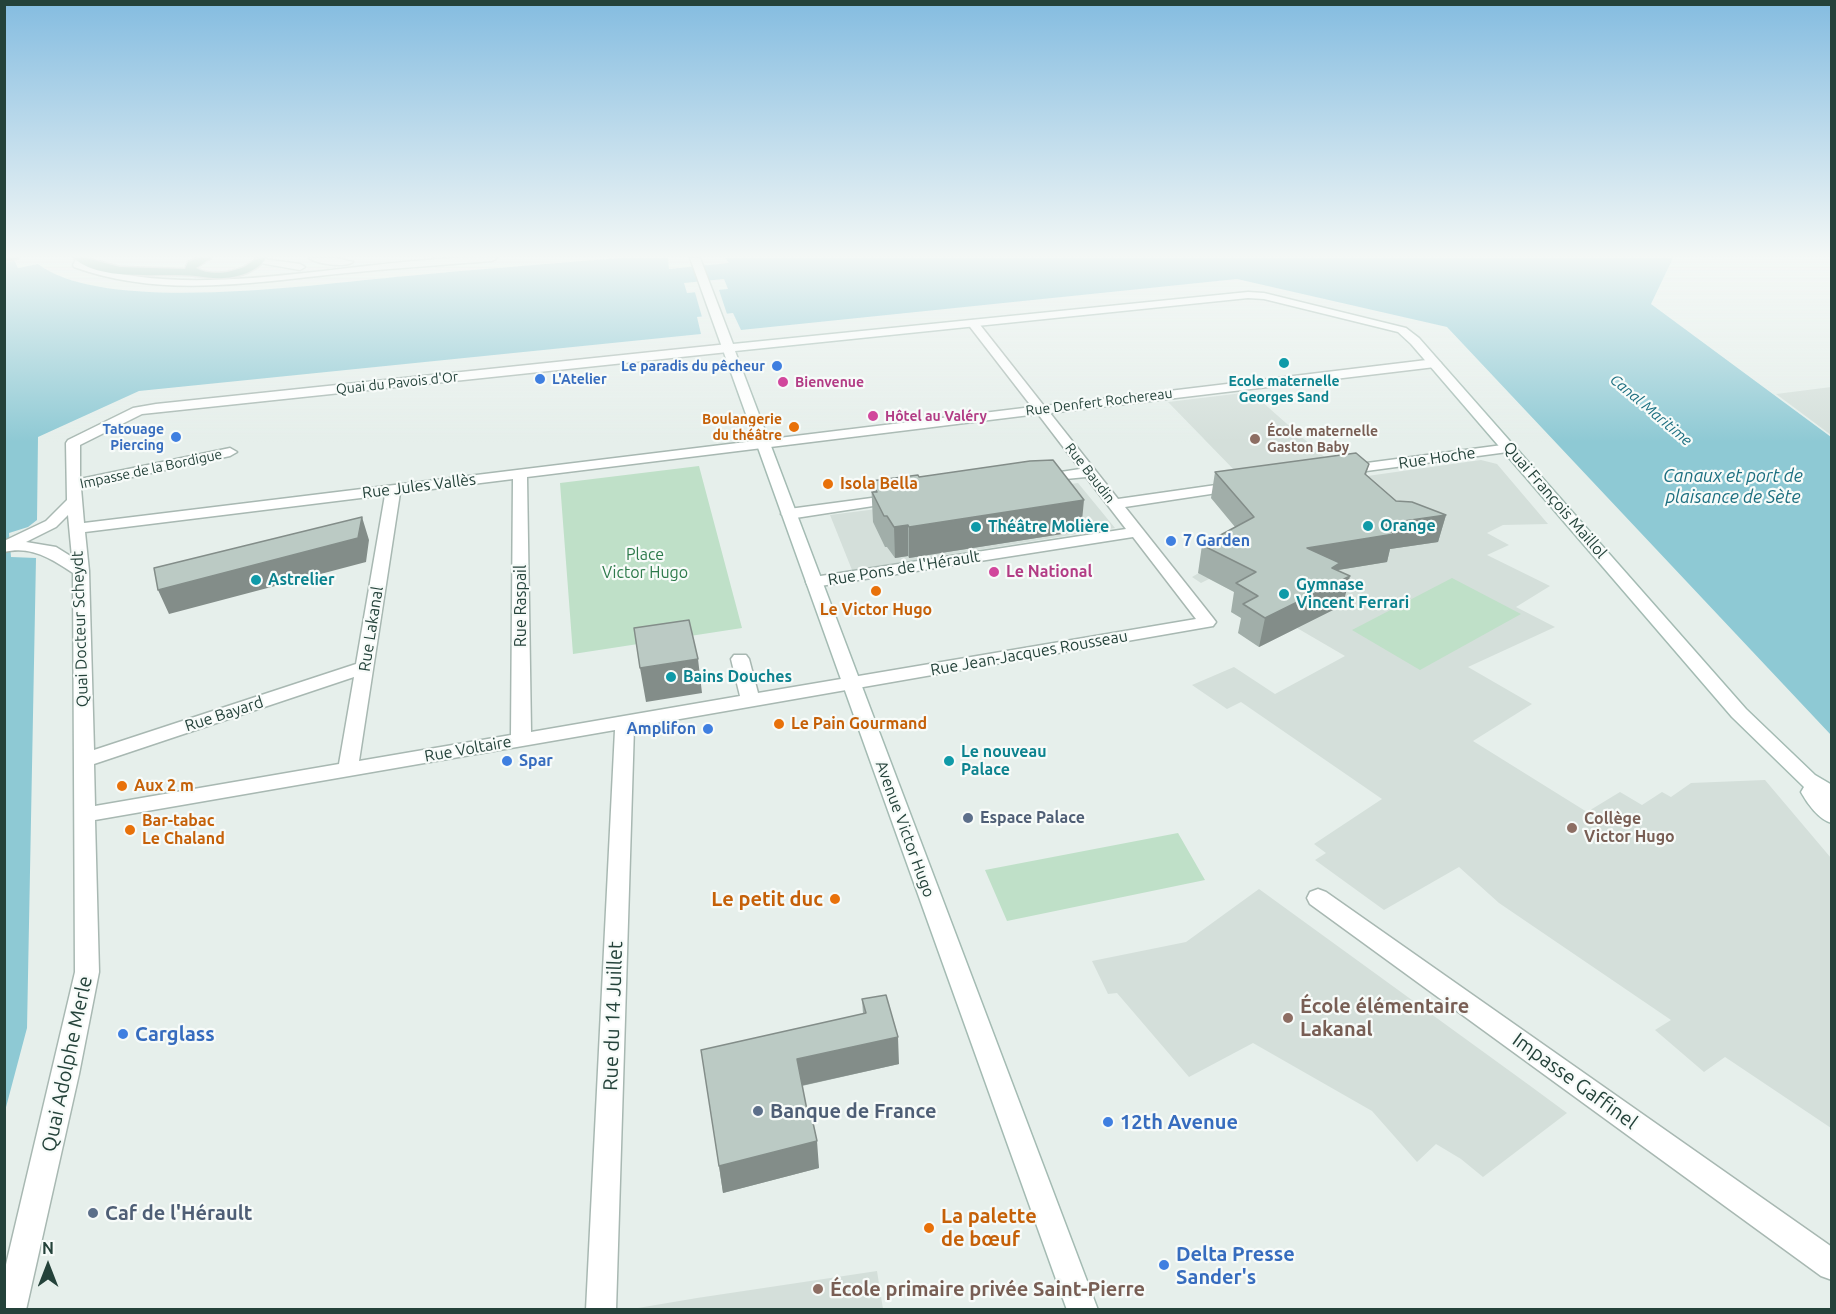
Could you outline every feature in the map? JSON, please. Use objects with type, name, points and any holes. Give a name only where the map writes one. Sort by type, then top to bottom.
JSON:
[{"type":"street","name":"Avenue Victor Hugo","points":[[718,319],[1083,1310]]},
{"type":"street","name":"Quai François Maillol","points":[[973,323],[1008,319]]},
{"type":"street","name":"Quai François Maillol","points":[[1362,319],[1395,327],[1415,341],[1740,713],[1808,780],[1820,786],[1832,798]]},
{"type":"street","name":"Quai du Pavois d'Or","points":[[73,443],[138,411],[156,408],[973,323]]},
{"type":"street","name":"Rue Baudin","points":[[973,323],[1207,622]]},
{"type":"street","name":"Rue Denfert Rochereau","points":[[763,443],[1435,363]]},
{"type":"street","name":"Quai Docteur Scheydt","points":[[73,443],[73,493],[81,571],[84,815]]},
{"type":"street","name":"Rue Jules Vallès","points":[[76,529],[763,443]]},
{"type":"street","name":"Rue Hoche","points":[[1328,473],[1510,448]]},
{"type":"street","name":"Impasse de la Bordigue","points":[[73,493],[230,452]]},
{"type":"street","points":[[1021,482],[1090,472]]},
{"type":"street","name":"Rue Raspail","points":[[520,473],[521,740]]},
{"type":"street","points":[[1114,504],[1251,484]]},
{"type":"street","name":"Rue Lakanal","points":[[348,769],[393,489]]},
{"type":"street","points":[[7,546],[51,524],[73,493]]},
{"type":"street","points":[[789,514],[907,497]]},
{"type":"street","name":"Rue Pons de l'Hérault","points":[[814,582],[1136,532]]},
{"type":"street","points":[[7,546],[50,550],[81,571]]},
{"type":"street","name":"Rue Jean-Jacques Rousseau","points":[[852,683],[1207,622]]},
{"type":"street","points":[[740,659],[750,700]]},
{"type":"street","name":"Rue Bayard","points":[[84,760],[364,667]]},
{"type":"street","name":"Rue Voltaire","points":[[84,815],[852,683]]},
{"type":"street","name":"Rue du 14 Juillet","points":[[601,1310],[625,722]]},
{"type":"street","name":"Quai François Maillol","points":[[1808,780],[1807,787],[1832,816]]},
{"type":"street","name":"Quai Adolphe Merle","points":[[11,1310],[66,1074],[87,972],[84,815]]},
{"type":"street","name":"Impasse Gaffinel","points":[[1318,898],[1832,1265]]},
{"type":"shaded area","points":[[1831,387],[1831,435],[1776,394]]},
{"type":"shaded area","name":"École maternelle Gaston Baby","points":[[1251,392],[1330,462],[1239,475],[1168,402]]},
{"type":"shaded area","name":"Collège Victor Hugo","points":[[1481,460],[1497,464],[1548,524],[1503,525],[1487,533],[1509,545],[1487,555],[1550,586],[1516,607],[1555,627],[1468,667],[1532,704],[1473,741],[1587,812],[1620,792],[1642,805],[1662,792],[1671,797],[1691,783],[1765,780],[1831,858],[1831,1128],[1725,1057],[1704,1072],[1655,1030],[1671,1020],[1499,903],[1459,867],[1384,910],[1315,860],[1326,853],[1314,844],[1382,799],[1241,702],[1227,709],[1192,685],[1234,667],[1275,694],[1345,656],[1297,628],[1259,647],[1238,633],[1252,624],[1231,612],[1250,600],[1209,579],[1201,583],[1192,577],[1250,543],[1211,498]]},
{"type":"shaded area","name":"Théâtre Molière","points":[[1078,483],[1115,528],[852,570],[830,515]]},
{"type":"shaded area","name":"École élémentaire Lakanal","points":[[1259,889],[1567,1113],[1483,1177],[1461,1159],[1436,1144],[1417,1162],[1372,1111],[1253,1043],[1189,1077],[1117,993],[1108,994],[1092,961],[1186,942]]},
{"type":"shaded area","name":"École primaire privée Saint-Pierre","points":[[877,1271],[883,1309],[632,1309],[697,1298]]},
{"type":"green space","name":"Place Victor Hugo","points":[[699,466],[742,628],[573,654],[560,483]]},
{"type":"green space","points":[[1452,578],[1521,614],[1420,670],[1352,630]]},
{"type":"green space","points":[[1178,833],[1205,880],[1007,921],[985,870]]},
{"type":"water","name":"Canaux et port de plaisance de Sète","points":[[5,319],[698,319],[701,334],[139,391],[38,437],[37,520],[28,527],[9,533],[11,557],[36,558],[27,1028],[5,1111]]},
{"type":"water","name":"Canaux et port de plaisance de Sète","points":[[736,319],[845,319],[741,330]]},
{"type":"water","name":"Canaux et port de plaisance de Sète","points":[[1413,319],[1672,319],[1831,437],[1831,735],[1447,327]]},
{"type":"building","points":[[1356,453],[1369,464],[1365,474],[1396,501],[1412,502],[1446,515],[1383,524],[1394,534],[1307,548],[1340,563],[1332,568],[1350,576],[1265,618],[1243,604],[1258,596],[1236,583],[1256,572],[1202,545],[1254,517],[1215,472]]},
{"type":"building","points":[[1053,460],[1084,500],[909,527],[908,525],[894,527],[887,516],[884,516],[872,492],[877,492],[871,481]]},
{"type":"building","points":[[362,517],[358,538],[158,590],[154,568]]},
{"type":"building","points":[[689,620],[698,659],[640,668],[634,628]]},
{"type":"building","name":"Banque de France","points":[[886,995],[898,1037],[797,1059],[807,1110],[810,1109],[817,1141],[719,1166],[701,1050],[866,1013],[862,999]]},
{"type":"place","name":"Ecole maternelle Georges Sand","points":[[1284,363]]},
{"type":"place","name":"Le paradis du pêcheur","points":[[777,366]]},
{"type":"place","name":"L'Atelier","points":[[540,379]]},
{"type":"place","name":"Bienvenue","points":[[783,382]]},
{"type":"place","name":"Hôtel au Valéry","points":[[873,416]]},
{"type":"place","name":"Boulangerie du théâtre","points":[[794,427]]},
{"type":"place","name":"Tatouage Piercing","points":[[176,437]]},
{"type":"place","name":"École maternelle Gaston Baby","points":[[1255,439]]},
{"type":"place","name":"Isola Bella","points":[[828,484]]},
{"type":"place","name":"Orange","points":[[1368,526]]},
{"type":"place","name":"Théâtre Molière","points":[[976,527]]},
{"type":"place","name":"7 Garden","points":[[1171,541]]},
{"type":"place","name":"Le National","points":[[994,572]]},
{"type":"place","name":"Astrelier","points":[[256,580]]},
{"type":"place","name":"Le Victor Hugo","points":[[876,591]]},
{"type":"place","name":"Gymnase Vincent Ferrari","points":[[1284,594]]},
{"type":"place","name":"Bains Douches","points":[[671,677]]},
{"type":"place","name":"Le Pain Gourmand","points":[[779,724]]},
{"type":"place","name":"Amplifon","points":[[708,729]]},
{"type":"place","name":"Spar","points":[[507,761]]},
{"type":"place","name":"Le nouveau Palace","points":[[949,761]]},
{"type":"place","name":"Aux 2 m","points":[[122,786]]},
{"type":"place","name":"Espace Palace","points":[[968,818]]},
{"type":"place","name":"Collège Victor Hugo","points":[[1572,828]]},
{"type":"place","name":"Bar-tabac Le Chaland","points":[[130,830]]},
{"type":"place","name":"Le petit duc","points":[[835,899]]},
{"type":"place","name":"École élémentaire Lakanal","points":[[1288,1018]]},
{"type":"place","name":"Carglass","points":[[123,1034]]},
{"type":"place","name":"Banque de France","points":[[758,1111]]},
{"type":"place","name":"12th Avenue","points":[[1108,1122]]},
{"type":"place","name":"Caf de l'Hérault","points":[[93,1213]]},
{"type":"place","name":"La palette de bœuf","points":[[929,1228]]},
{"type":"place","name":"Delta Presse Sander's","points":[[1164,1265]]},
{"type":"place","name":"École primaire privée Saint-Pierre","points":[[818,1289]]},
{"type":"water label","name":"Canal Maritime","points":[[1651,410]]}]
